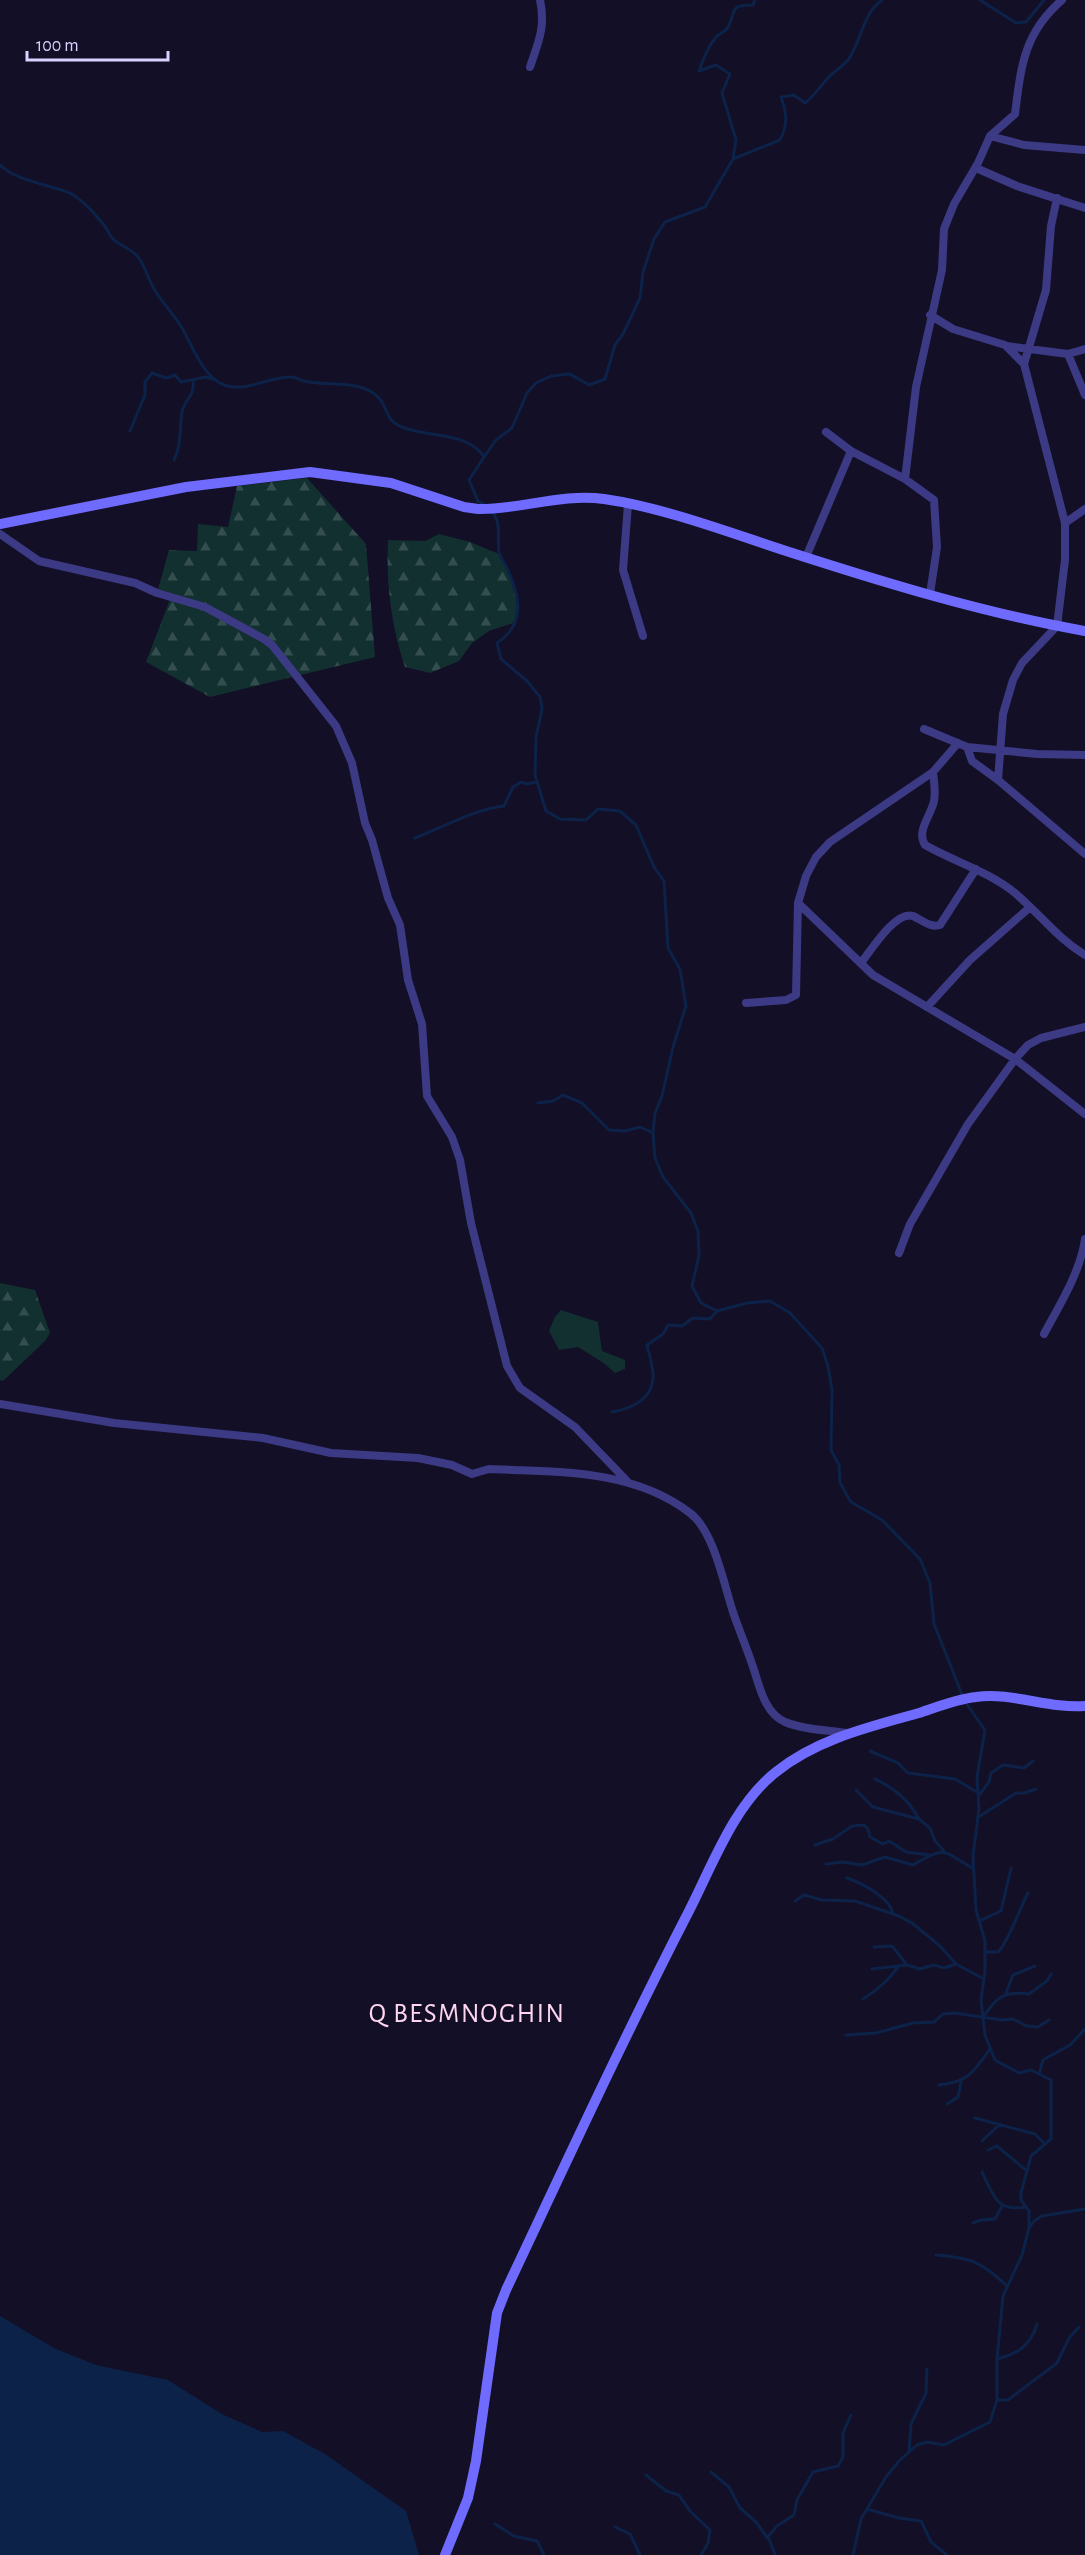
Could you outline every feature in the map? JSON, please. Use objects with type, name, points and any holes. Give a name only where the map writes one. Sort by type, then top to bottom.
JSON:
[{"type":"street","points":[[530,68],[541,38],[540,0]]},
{"type":"street","points":[[905,479],[912,405],[930,315],[942,270],[944,229],[954,204],[976,168],[990,136],[1015,114],[1019,82],[1032,34],[1045,15],[1062,0]]},
{"type":"street","points":[[990,136],[1024,145],[1085,150]]},
{"type":"street","points":[[976,168],[1017,186],[1085,208]]},
{"type":"street","points":[[1024,364],[1046,290],[1051,226],[1057,198]]},
{"type":"street","points":[[930,315],[953,329],[1005,345],[1068,354],[1085,349]]},
{"type":"street","points":[[998,780],[1003,714],[1013,680],[1022,663],[1057,626],[1065,560],[1065,523],[1024,364],[1005,345]]},
{"type":"street","points":[[1068,354],[1085,395]]},
{"type":"street","points":[[826,432],[851,451],[905,479],[934,500],[937,547],[930,594]]},
{"type":"street","points":[[806,557],[851,451]]},
{"type":"street","points":[[0,524],[186,487],[310,472],[392,483],[478,510],[564,499],[603,499],[706,525],[930,594],[1085,631]]},
{"type":"street","points":[[628,504],[623,570],[643,636]]},
{"type":"street","points":[[1065,523],[1085,509]]},
{"type":"street","points":[[0,534],[39,561],[135,583],[157,593],[205,607],[264,639],[272,645],[336,726],[352,763],[364,823],[372,840],[388,898],[400,925],[408,980],[422,1024],[427,1096],[452,1137],[460,1160],[471,1223],[507,1366],[520,1388],[575,1427],[627,1481]]},
{"type":"street","points":[[924,729],[967,747],[1085,755]]},
{"type":"street","points":[[746,1003],[786,1000],[796,994],[798,903],[806,876],[822,849],[933,772],[958,743]]},
{"type":"street","points":[[967,747],[972,761],[998,780],[1085,854]]},
{"type":"street","points":[[933,772],[935,798],[922,830],[921,839],[925,845],[976,869],[1007,887],[1053,932],[1085,955]]},
{"type":"street","points":[[861,963],[901,917],[911,915],[933,926],[940,925],[976,869]]},
{"type":"street","points":[[798,903],[873,975],[1015,1059],[1085,1114]]},
{"type":"street","points":[[927,1007],[970,960],[1029,908]]},
{"type":"street","points":[[899,1253],[910,1224],[968,1124],[1015,1059],[1028,1045],[1041,1038],[1085,1027]]},
{"type":"street","points":[[1044,1334],[1076,1270],[1083,1253],[1085,1239]]},
{"type":"street","points":[[0,1404],[114,1423],[263,1438],[331,1453],[418,1458],[452,1465],[472,1474],[489,1468],[598,1475],[627,1481],[658,1494],[692,1514],[707,1536],[759,1689],[770,1709],[784,1721],[813,1729],[848,1733]]},
{"type":"street","points":[[445,2555],[468,2498],[476,2461],[497,2313],[506,2290],[674,1940],[734,1824],[753,1795],[776,1772],[804,1754],[848,1733],[960,1701],[987,1696],[1068,1708],[1085,1706]]},
{"type":"green space","points":[[307,478],[366,544],[375,657],[210,697],[146,662],[171,597],[157,593],[169,550],[197,551],[198,524],[228,527],[237,486]]},
{"type":"green space","points":[[439,534],[470,542],[499,554],[508,569],[519,609],[516,622],[489,631],[472,643],[459,661],[430,673],[405,667],[390,604],[388,540],[425,541]]},
{"type":"green space","points":[[0,1283],[35,1290],[50,1333],[45,1341],[3,1381],[0,1380]]},
{"type":"green space","points":[[561,1310],[598,1322],[602,1351],[625,1360],[625,1369],[615,1373],[578,1347],[559,1350],[549,1331]]},
{"type":"water","points":[[0,2316],[54,2348],[96,2365],[168,2380],[222,2414],[262,2432],[283,2431],[325,2454],[406,2511],[419,2555],[0,2555]]},
{"type":"waterway","points":[[733,159],[736,140],[722,93],[730,74],[716,65],[699,71],[709,48],[717,36],[727,28],[734,10],[740,6],[753,5],[755,0]]},
{"type":"waterway","points":[[484,457],[496,440],[512,428],[527,393],[536,383],[551,376],[570,374],[589,385],[605,379],[615,345],[623,334],[640,298],[643,272],[654,239],[665,222],[705,207],[733,159],[780,140],[786,119],[781,97],[794,95],[805,103],[811,98],[829,76],[848,60],[866,20],[882,0]]},
{"type":"waterway","points":[[980,0],[1016,23],[1026,22],[1044,0]]},
{"type":"waterway","points":[[0,165],[15,175],[67,192],[87,206],[114,240],[130,250],[141,261],[151,284],[182,328],[204,368],[217,381],[224,385],[241,387],[283,377],[295,377],[304,381],[348,385],[372,392],[379,397],[390,419],[402,427],[457,439],[477,449],[484,457],[469,480],[478,501],[485,505]]},
{"type":"waterway","points":[[130,431],[145,395],[145,382],[152,373],[166,378],[175,375],[181,382],[206,377],[213,379]]},
{"type":"waterway","points":[[174,460],[179,443],[182,412],[193,391],[193,381]]},
{"type":"waterway","points":[[492,512],[498,526],[500,554],[515,589],[518,609],[513,627],[497,643],[501,659],[527,681],[540,697],[542,709],[536,737],[535,775],[546,811],[560,819],[586,820],[598,809],[620,811],[636,825],[654,867],[664,881],[668,948],[680,969],[686,1006],[673,1047],[662,1096],[655,1113],[653,1133],[655,1158],[663,1177],[691,1213],[698,1231],[699,1256],[692,1286],[701,1303],[717,1311],[747,1303],[770,1301],[790,1313],[822,1348],[832,1390],[831,1450],[839,1465],[840,1483],[851,1502],[882,1520],[920,1559],[930,1583],[934,1624],[963,1697]]},
{"type":"waterway","points":[[415,838],[471,815],[504,806],[513,787],[521,782],[527,784],[537,782]]},
{"type":"waterway","points":[[538,1103],[553,1101],[563,1095],[582,1103],[609,1130],[625,1131],[640,1127],[653,1133]]},
{"type":"waterway","points":[[612,1412],[633,1406],[649,1392],[653,1374],[647,1345],[663,1334],[668,1325],[682,1326],[693,1318],[710,1319],[717,1311]]},
{"type":"waterway","points":[[966,1703],[985,1730],[977,1777],[979,1809],[973,1856],[976,1910],[985,1941],[985,1971],[981,2000],[985,2035],[995,2060],[1019,2073],[1031,2070],[1051,2080],[1051,2139],[1031,2156],[1021,2193],[1021,2200],[1029,2211],[1029,2228]]},
{"type":"waterway","points":[[870,1751],[898,1763],[908,1773],[955,1779],[980,1794],[989,1782],[991,1773],[1003,1765],[1024,1768],[1033,1761]]},
{"type":"waterway","points":[[875,1779],[900,1795],[919,1819]]},
{"type":"waterway","points":[[977,1818],[1016,1793],[1036,1789]]},
{"type":"waterway","points":[[856,1790],[873,1807],[919,1819],[930,1828],[935,1841],[944,1851]]},
{"type":"waterway","points":[[815,1845],[833,1839],[852,1826],[864,1825],[870,1837],[883,1844],[889,1841],[906,1852],[929,1855]]},
{"type":"waterway","points":[[826,1864],[843,1862],[862,1865],[885,1857],[913,1865],[933,1854],[945,1853],[974,1869]]},
{"type":"waterway","points":[[979,1921],[1001,1911],[1011,1868]]},
{"type":"waterway","points":[[847,1878],[881,1896],[893,1914]]},
{"type":"waterway","points":[[985,1952],[998,1952],[1002,1947],[1028,1893]]},
{"type":"waterway","points":[[795,1901],[804,1895],[822,1900],[855,1901],[899,1916],[912,1923],[940,1946],[956,1964],[984,1979]]},
{"type":"waterway","points":[[874,1947],[892,1946],[907,1965]]},
{"type":"waterway","points":[[872,1969],[907,1965],[920,1969],[934,1965],[944,1968],[956,1964]]},
{"type":"waterway","points":[[863,1999],[883,1984],[899,1966]]},
{"type":"waterway","points":[[1006,1993],[1013,1975],[1035,1966]]},
{"type":"waterway","points":[[984,2016],[1002,1996],[1014,1993],[1029,1994],[1047,1981],[1051,1974]]},
{"type":"waterway","points":[[846,2035],[876,2033],[913,2023],[934,2022],[943,2014],[955,2013],[1002,2020],[1013,2019],[1027,2026],[1038,2027],[1049,2020]]},
{"type":"waterway","points":[[1039,2074],[1043,2060],[1070,2045],[1085,2029]]},
{"type":"waterway","points":[[939,2085],[964,2078],[979,2064],[990,2049]]},
{"type":"waterway","points":[[947,2104],[958,2097],[961,2082]]},
{"type":"waterway","points":[[975,2118],[1035,2134],[1045,2144]]},
{"type":"waterway","points":[[982,2141],[1000,2124]]},
{"type":"waterway","points":[[988,2150],[997,2146],[1027,2171]]},
{"type":"waterway","points":[[982,2172],[993,2195],[1002,2204],[1008,2207],[1026,2207]]},
{"type":"waterway","points":[[973,2223],[995,2219],[1002,2206]]},
{"type":"waterway","points":[[853,2555],[861,2519],[886,2477],[899,2461],[917,2445],[927,2442],[944,2445],[990,2422],[997,2400],[997,2359],[1003,2296],[1022,2255],[1029,2228],[1042,2216],[1085,2209]]},
{"type":"waterway","points":[[936,2255],[967,2259],[982,2266],[1006,2285]]},
{"type":"waterway","points":[[997,2359],[1023,2348],[1031,2338],[1037,2324]]},
{"type":"waterway","points":[[997,2400],[1008,2400],[1057,2363],[1069,2338],[1079,2327]]},
{"type":"waterway","points":[[909,2452],[911,2424],[926,2393],[927,2369]]},
{"type":"waterway","points":[[767,2538],[777,2526],[794,2515],[797,2500],[813,2472],[838,2466],[843,2457],[843,2433],[851,2415]]},
{"type":"waterway","points":[[711,2472],[729,2487],[740,2508],[756,2522],[770,2541],[775,2555]]},
{"type":"waterway","points":[[646,2475],[666,2491],[679,2495],[690,2511],[710,2530],[708,2543],[701,2555]]},
{"type":"waterway","points":[[867,2509],[899,2518],[921,2521],[931,2542],[947,2555]]},
{"type":"waterway","points":[[495,2524],[514,2536],[537,2541],[544,2555]]},
{"type":"waterway","points":[[615,2527],[630,2534],[640,2555]]},
{"type":"district","name":"Q BESMNOGHIN","points":[[467,2013]]}]
